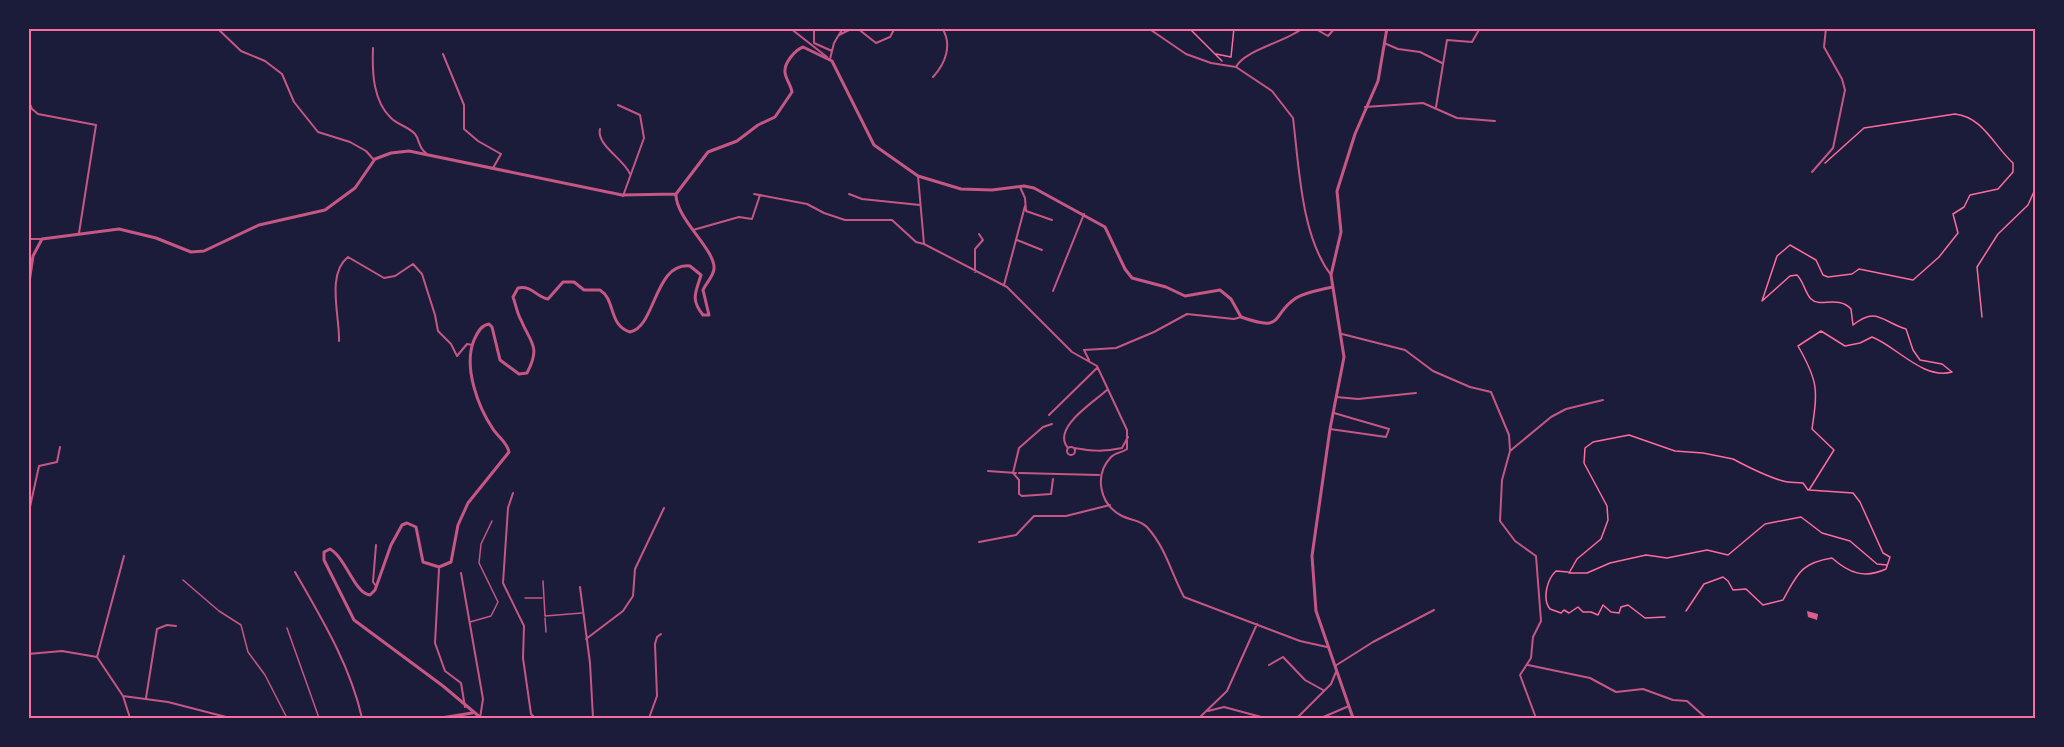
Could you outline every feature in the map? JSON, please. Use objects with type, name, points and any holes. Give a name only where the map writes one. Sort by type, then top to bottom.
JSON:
[{"type":"street","points":[[217,28],[244,54],[265,61],[282,74],[294,102],[318,132],[350,142],[366,151],[374,160]]},
{"type":"street","points":[[790,28],[828,58],[874,145],[918,176],[961,189],[982,191],[1020,187],[1034,188],[1084,214],[1108,231],[1125,269],[1132,278],[1167,287],[1185,296],[1220,290],[1231,299],[1241,316],[1262,324],[1274,322],[1298,297],[1332,287]]},
{"type":"street","points":[[814,28],[814,43],[832,51]]},
{"type":"street","points":[[828,58],[843,28]]},
{"type":"street","points":[[838,36],[853,28]]},
{"type":"street","points":[[857,28],[876,43],[890,37],[895,28]]},
{"type":"street","points":[[933,77],[941,68],[948,45],[948,37],[942,28]]},
{"type":"street","points":[[1148,28],[1186,54],[1211,63],[1236,67],[1272,91],[1293,118],[1303,200],[1322,260],[1331,275]]},
{"type":"street","points":[[1236,67],[1244,57],[1293,37],[1303,28]]},
{"type":"street","points":[[1314,28],[1328,36],[1335,28]]},
{"type":"street","points":[[1353,718],[1316,611],[1312,556],[1330,429],[1344,357],[1331,275],[1341,232],[1337,191],[1365,107],[1378,81],[1383,43],[1388,28]]},
{"type":"street","points":[[1436,107],[1447,40],[1473,42],[1480,28]]},
{"type":"street","points":[[1812,172],[1833,148],[1845,90],[1842,79],[1824,47],[1826,28]]},
{"type":"street","points":[[1383,43],[1398,49],[1420,52],[1442,63]]},
{"type":"street","points":[[28,239],[126,230],[156,238],[191,252],[204,251],[259,225],[325,210],[355,188],[374,160],[382,155],[409,151],[623,195],[653,197],[676,194],[708,152],[737,141],[780,111],[792,92],[784,72],[796,50],[808,47],[828,58]]},
{"type":"street","points":[[373,48],[374,85],[385,110],[395,122],[416,135],[422,151],[437,158]]},
{"type":"street","points":[[443,54],[464,105],[464,129],[478,141],[501,154],[493,168]]},
{"type":"street","points":[[28,100],[32,109],[38,114],[96,125],[79,233]]},
{"type":"street","points":[[1365,107],[1413,103],[1436,107],[1457,118],[1495,121]]},
{"type":"street","points":[[618,105],[640,115],[644,138],[623,195]]},
{"type":"street","points":[[600,129],[600,139],[608,150],[621,159],[630,174]]},
{"type":"street","points":[[918,176],[924,244]]},
{"type":"street","points":[[1004,285],[1025,206],[1025,198],[1020,187]]},
{"type":"street","points":[[461,573],[483,699],[480,718],[443,686],[354,620],[324,560],[324,552],[330,549],[337,553],[365,594],[370,595],[376,586],[394,539],[402,525],[407,523],[416,527],[421,561],[439,567],[449,564],[454,555],[458,525],[468,503],[484,480],[508,456],[509,448],[488,421],[476,392],[470,361],[472,345],[482,327],[489,324],[500,360],[523,376],[529,368],[535,348],[520,320],[513,297],[518,288],[531,288],[548,299],[563,282],[574,282],[584,290],[600,290],[606,296],[616,323],[630,332],[639,327],[668,275],[675,269],[686,265],[700,272],[694,299],[697,308],[707,316],[710,313],[703,290],[712,275],[714,265],[680,210],[676,194]]},
{"type":"street","points":[[754,194],[807,204],[845,220],[892,220],[916,242],[1004,285],[1072,352],[1097,368],[1125,423],[1128,437],[1127,449],[1112,456],[1099,475],[1100,486],[1110,505],[1122,516],[1137,519],[1156,537],[1184,597],[1299,641],[1327,646]]},
{"type":"street","points":[[849,194],[862,199],[920,205]]},
{"type":"street","points":[[693,230],[739,217],[752,219],[760,195]]},
{"type":"street","points":[[1025,206],[1026,211],[1052,220]]},
{"type":"street","points":[[1053,291],[1084,214]]},
{"type":"street","points":[[975,272],[977,258],[975,249],[983,240],[979,234]]},
{"type":"street","points":[[28,289],[33,256],[42,239]]},
{"type":"street","points":[[1017,240],[1041,250]]},
{"type":"street","points":[[339,341],[336,289],[338,271],[348,257],[384,279],[395,276],[413,264],[422,274],[440,336],[451,344],[457,356],[467,344],[472,345]]},
{"type":"street","points":[[1089,361],[1084,350],[1116,348],[1154,332],[1186,314],[1234,319],[1241,316]]},
{"type":"street","points":[[1342,334],[1406,350],[1433,371],[1470,387],[1491,392],[1509,435],[1510,451],[1502,480],[1500,521],[1522,548],[1536,556],[1542,605],[1541,621],[1533,637],[1533,653],[1528,665],[1520,675],[1536,718]]},
{"type":"street","points":[[1049,415],[1097,368]]},
{"type":"street","points":[[1074,448],[1074,453],[1071,455],[1067,453],[1068,448],[1064,440],[1067,426],[1108,389]]},
{"type":"street","points":[[1336,397],[1358,399],[1416,393]]},
{"type":"street","points":[[1510,451],[1551,417],[1603,400]]},
{"type":"street","points":[[1330,429],[1386,437],[1389,429],[1333,413]]},
{"type":"street","points":[[1052,424],[1043,427],[1019,448],[1016,473],[1020,480],[1019,494],[1022,496],[1051,494],[1053,479]]},
{"type":"street","points":[[1068,448],[1094,453],[1108,451],[1122,448],[1128,437]]},
{"type":"street","points":[[28,516],[39,466],[57,462],[60,447]]},
{"type":"street","points":[[988,471],[1099,475]]},
{"type":"street","points":[[513,493],[508,508],[503,582],[524,626],[524,667],[531,715],[535,718]]},
{"type":"street","points":[[979,542],[1016,535],[1034,516],[1066,516],[1110,505]]},
{"type":"street","points":[[586,639],[623,611],[633,596],[635,569],[664,508]]},
{"type":"street","points":[[376,545],[373,582],[376,586]]},
{"type":"street","points":[[124,556],[98,657],[123,696],[130,718]]},
{"type":"street","points":[[439,569],[435,643],[445,671],[461,683],[465,707]]},
{"type":"street","points":[[295,572],[335,643],[355,689],[362,718]]},
{"type":"street","points":[[580,586],[593,718]]},
{"type":"street","points":[[1334,667],[1373,642],[1434,610]]},
{"type":"street","points":[[1199,718],[1227,691],[1257,624]]},
{"type":"street","points":[[146,698],[158,629],[177,626]]},
{"type":"street","points":[[649,718],[657,696],[655,644],[657,637],[661,634]]},
{"type":"street","points":[[28,654],[62,651],[98,657]]},
{"type":"street","points":[[1269,665],[1283,657],[1305,680],[1323,690]]},
{"type":"street","points":[[1528,665],[1590,678],[1616,692],[1643,689],[1673,700],[1687,701],[1706,718]]},
{"type":"street","points":[[1297,718],[1331,684],[1336,672]]},
{"type":"street","points":[[123,696],[146,698],[230,718]]},
{"type":"street","points":[[1321,718],[1349,706]]},
{"type":"street","points":[[1204,713],[1224,707],[1265,718]]},
{"type":"street","points":[[441,718],[472,713]]},
{"type":"lane","points":[[470,622],[491,616],[498,602],[479,563],[481,544],[492,521]]},
{"type":"lane","points":[[183,579],[219,611],[241,625],[248,652],[265,675],[286,718]]},
{"type":"lane","points":[[543,581],[542,598],[546,632]]},
{"type":"lane","points":[[525,598],[542,598]]},
{"type":"lane","points":[[544,616],[582,613]]},
{"type":"lane","points":[[286,628],[319,718]]},
{"type":"path","points":[[1189,28],[1227,66]]},
{"type":"path","points":[[1215,55],[1231,57],[1234,28]]},
{"type":"path","points":[[1809,490],[1834,450],[1812,429],[1817,392],[1810,363],[1798,346],[1803,340],[1821,331],[1845,346],[1860,343],[1872,337],[1914,363],[1929,369],[1952,372],[1942,364],[1920,360],[1913,350],[1906,329],[1890,325],[1880,315],[1872,314],[1853,325],[1851,309],[1845,303],[1832,301],[1818,303],[1811,299],[1797,275],[1784,281],[1762,301],[1777,256],[1790,244],[1816,260],[1823,275],[1828,277],[1852,274],[1859,268],[1913,280],[1939,257],[1959,233],[1953,214],[1964,207],[1970,195],[1998,189],[2013,172],[2013,163],[1998,149],[1988,133],[1968,115],[1955,114],[1864,128],[1836,156],[1820,166]]},
{"type":"path","points":[[1982,316],[1977,267],[1998,234],[2028,205],[2036,187]]},
{"type":"path","points":[[1569,573],[1577,559],[1602,537],[1608,520],[1606,506],[1584,463],[1587,444],[1616,437],[1637,436],[1655,446],[1732,459],[1743,467],[1756,469],[1785,482],[1803,483],[1809,490],[1853,493],[1860,502],[1883,553],[1890,557],[1886,569],[1874,575],[1858,575],[1842,567],[1832,558],[1816,561],[1800,570],[1782,600],[1762,605],[1746,589],[1733,590],[1723,577],[1704,584],[1686,611]]},
{"type":"path","points":[[1665,617],[1645,618],[1628,605],[1621,607],[1618,613],[1611,612],[1603,605],[1599,615],[1583,612],[1578,607],[1569,613],[1566,610],[1561,613],[1550,609],[1546,600],[1550,576],[1556,571],[1587,573],[1610,563],[1646,555],[1667,558],[1707,550],[1728,555],[1765,524],[1801,517],[1822,533],[1850,541],[1878,564],[1887,565]]},
{"type":"building","points":[[1807,611],[1818,614],[1817,620],[1808,617]]}]
